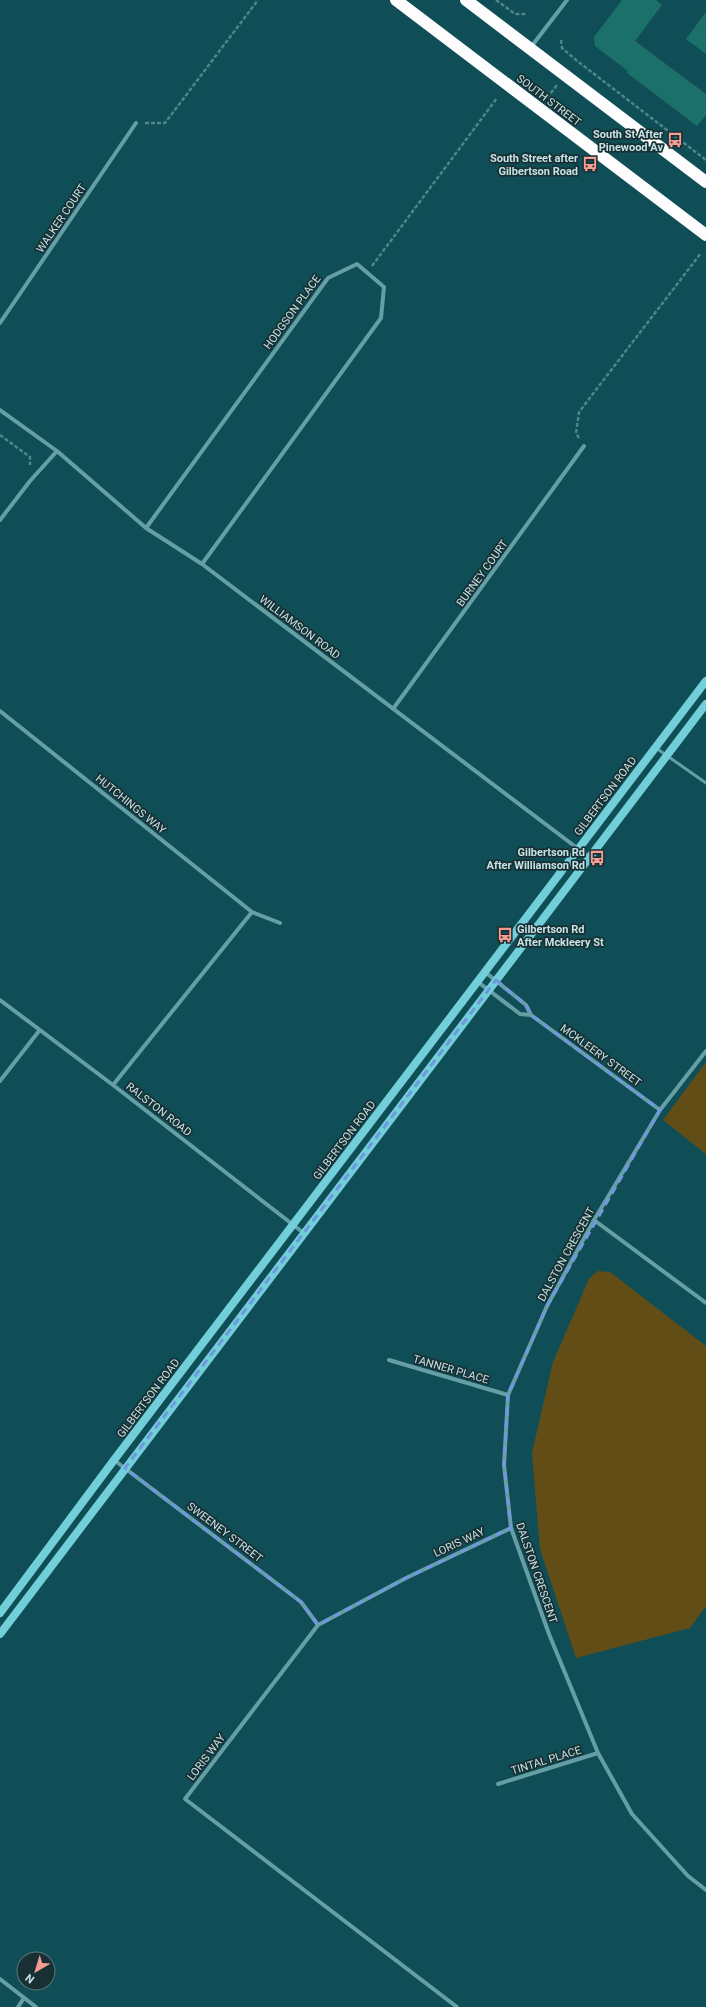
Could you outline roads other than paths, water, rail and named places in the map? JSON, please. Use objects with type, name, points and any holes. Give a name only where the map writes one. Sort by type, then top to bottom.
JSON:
[{"type":"highway","name":"SOUTH STREET","points":[[396,0],[706,235]]},
{"type":"highway","points":[[466,0],[706,182]]},
{"type":"street","points":[[530,49],[567,0]]},
{"type":"street","name":"WALKER COURT","points":[[0,323],[136,123]]},
{"type":"street","name":"HODGSON PLACE","points":[[146,528],[328,278],[357,264],[384,287],[381,318],[202,564]]},
{"type":"street","name":"WILLIAMSON ROAD","points":[[0,410],[57,450],[146,528],[202,564],[590,858]]},
{"type":"street","name":"BURNEY COURT","points":[[393,709],[584,446]]},
{"type":"street","points":[[0,520],[30,481],[57,450]]},
{"type":"street","name":"GILBERTSON ROAD","points":[[0,1613],[114,1460],[706,681]]},
{"type":"street","points":[[0,1634],[706,704]]},
{"type":"street","name":"HUTCHINGS WAY","points":[[0,711],[252,912],[280,923]]},
{"type":"street","points":[[113,1085],[252,912]]},
{"type":"street","name":"MCKLEERY STREET","points":[[485,972],[526,1005],[531,1015],[660,1110]]},
{"type":"street","name":"MCKLEERY STREET","points":[[478,982],[520,1014],[531,1015]]},
{"type":"street","name":"RALSTON ROAD","points":[[0,1000],[39,1031],[113,1085],[305,1234]]},
{"type":"street","points":[[0,1081],[39,1031]]},
{"type":"street","name":"DALSTON CRESCENT","points":[[706,1051],[660,1110],[594,1220],[547,1306],[508,1395],[504,1465],[511,1528],[549,1634],[598,1753],[632,1814],[688,1876],[706,1890]]},
{"type":"street","points":[[594,1220],[706,1303]]},
{"type":"street","name":"TANNER PLACE","points":[[389,1360],[508,1395]]},
{"type":"street","name":"SWEENEY STREET","points":[[114,1460],[301,1602],[318,1625]]},
{"type":"street","name":"LORIS WAY","points":[[457,2007],[185,1799],[318,1625],[406,1578],[511,1528]]},
{"type":"street","name":"TINTAL PLACE","points":[[498,1784],[598,1753]]},
{"type":"street","points":[[0,1979],[36,2007]]},
{"type":"street","points":[[18,2007],[24,1998]]},
{"type":"lane","points":[[656,748],[706,782]]},
{"type":"place","name":"South St After Pinewood Av","points":[[675,140]]},
{"type":"place","name":"South Street after Gilbertson Road","points":[[590,164]]},
{"type":"place","name":"Gilbertson Rd After Williamson Rd","points":[[597,858]]},
{"type":"place","name":"Gilbertson Rd After Mckleery St","points":[[505,935]]}]
